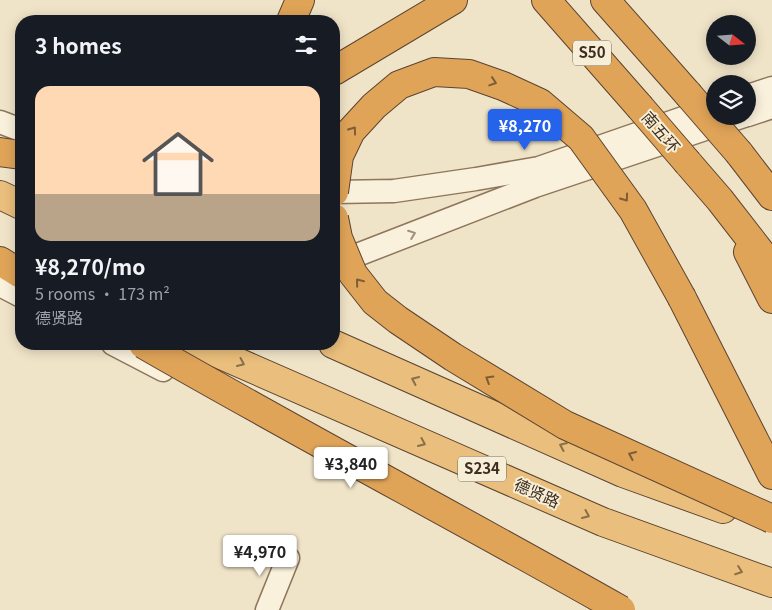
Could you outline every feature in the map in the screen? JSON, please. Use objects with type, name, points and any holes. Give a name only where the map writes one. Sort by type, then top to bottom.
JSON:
[{"type":"highway","points":[[294,15],[300,0]]},
{"type":"highway","points":[[340,67],[452,0]]},
{"type":"highway","name":"南五环","points":[[546,0],[720,200],[772,267]]},
{"type":"highway","name":"S50","points":[[604,0],[739,152],[772,196]]},
{"type":"highway","points":[[340,154],[351,130],[374,106],[399,86],[434,72],[469,74],[540,102],[581,138],[633,210],[682,298],[772,475]]},
{"type":"highway","points":[[0,152],[15,155]]},
{"type":"highway","points":[[0,195],[15,201]]},
{"type":"highway","points":[[720,200],[772,299]]},
{"type":"highway","points":[[340,243],[353,274],[376,302],[398,320],[453,357],[565,426],[772,519]]},
{"type":"highway","points":[[0,260],[15,265]]},
{"type":"highway","points":[[0,260],[15,270]]},
{"type":"highway","points":[[340,347],[623,473],[772,526]]},
{"type":"highway","name":"德贤路","points":[[210,350],[603,522],[772,583]]},
{"type":"highway","points":[[146,353],[230,394],[473,526],[621,610]]},
{"type":"street","points":[[756,93],[772,88]]},
{"type":"street","points":[[756,112],[772,107]]},
{"type":"street","points":[[340,192],[394,190],[476,179],[538,168],[706,110]]},
{"type":"street","points":[[0,122],[15,128]]},
{"type":"street","points":[[340,262],[535,186],[717,125]]},
{"type":"street","points":[[0,285],[15,293]]},
{"type":"street","points":[[146,353],[602,610]]},
{"type":"street","points":[[267,610],[288,558]]}]
